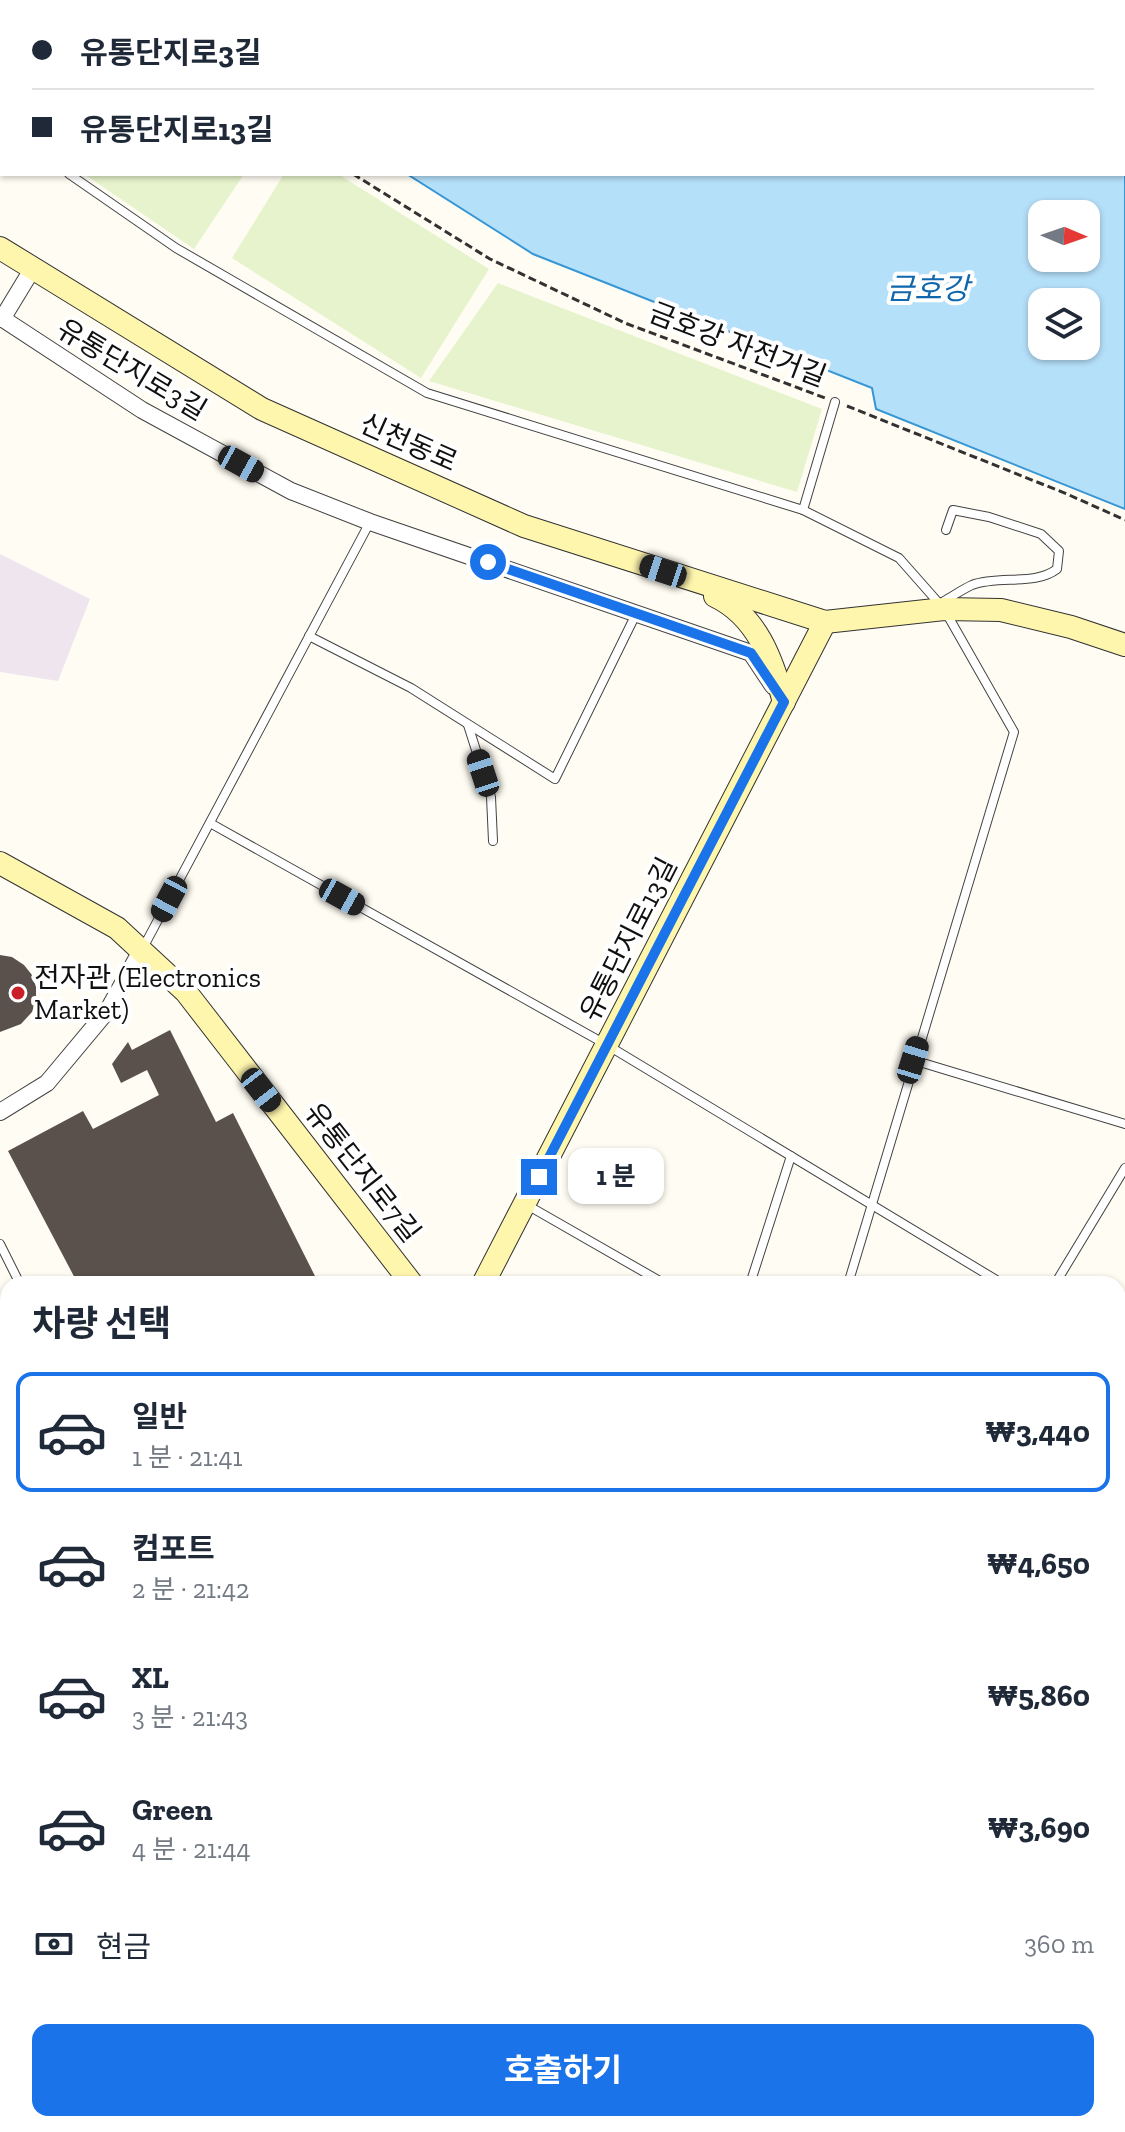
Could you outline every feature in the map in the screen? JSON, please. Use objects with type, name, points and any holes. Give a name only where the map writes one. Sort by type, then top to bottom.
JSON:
[{"type":"street","name":"신천동로","points":[[0,248],[262,409],[524,526],[825,622]]},
{"type":"street","points":[[1,318],[33,268]]},
{"type":"street","name":"유통단지로3길","points":[[1,318],[142,410],[291,491],[370,522],[751,653],[784,702]]},
{"type":"street","points":[[663,571],[732,604],[753,626],[774,667],[784,702]]},
{"type":"street","points":[[825,622],[944,609],[1001,610],[1071,627],[1125,645]]},
{"type":"street","name":"유통단지로13길","points":[[487,1276],[825,622]]},
{"type":"street","name":"유통단지로7길","points":[[0,863],[117,928],[186,992],[406,1276]]},
{"type":"street","points":[[0,1112],[47,1083],[108,1010],[141,951]]},
{"type":"lane","points":[[72,176],[176,248],[427,393],[803,510],[899,558],[944,609],[1014,732],[851,1276]]},
{"type":"lane","points":[[803,510],[835,402]]},
{"type":"lane","points":[[944,609],[944,601],[974,585],[1024,577],[1046,578],[1057,569],[1059,551],[1041,534],[965,512],[953,510],[946,530]]},
{"type":"lane","points":[[141,951],[370,522]]},
{"type":"lane","points":[[309,636],[411,688],[555,779],[636,614]]},
{"type":"lane","points":[[467,724],[491,797],[493,841]]},
{"type":"lane","points":[[210,823],[607,1045],[990,1276]]},
{"type":"lane","points":[[913,1060],[1125,1124]]},
{"type":"lane","points":[[753,1276],[791,1156]]},
{"type":"lane","points":[[1060,1276],[1125,1168]]},
{"type":"lane","points":[[525,1204],[651,1276]]},
{"type":"lane","points":[[0,1244],[16,1276]]},
{"type":"path","name":"금호강 자전거길","points":[[356,176],[490,259],[625,323],[835,402],[1053,488],[1125,520]]},
{"type":"shaded area","points":[[0,554],[90,599],[58,681],[0,672]]},
{"type":"green space","points":[[87,176],[243,176],[194,249]]},
{"type":"green space","points":[[283,176],[341,176],[489,269],[421,378],[232,258]]},
{"type":"green space","points":[[498,283],[822,409],[797,492],[429,381]]},
{"type":"water","name":"금호강","points":[[410,176],[1125,176],[1125,509],[876,409],[872,388],[533,254]]},
{"type":"building","name":"전자관 (Electronics Market)","points":[[0,955],[12,957],[24,965],[32,975],[36,999],[32,1012],[21,1024],[0,1032]]},
{"type":"building","points":[[170,1030],[216,1122],[233,1113],[315,1276],[74,1276],[8,1151],[83,1111],[93,1129],[159,1095],[147,1070],[121,1083],[112,1064],[128,1042],[132,1050]]},
{"type":"place","name":"전자관 (Electronics Market)","points":[[18,993]]},
{"type":"route","points":[[488,562],[751,653],[784,702],[539,1177]]}]
